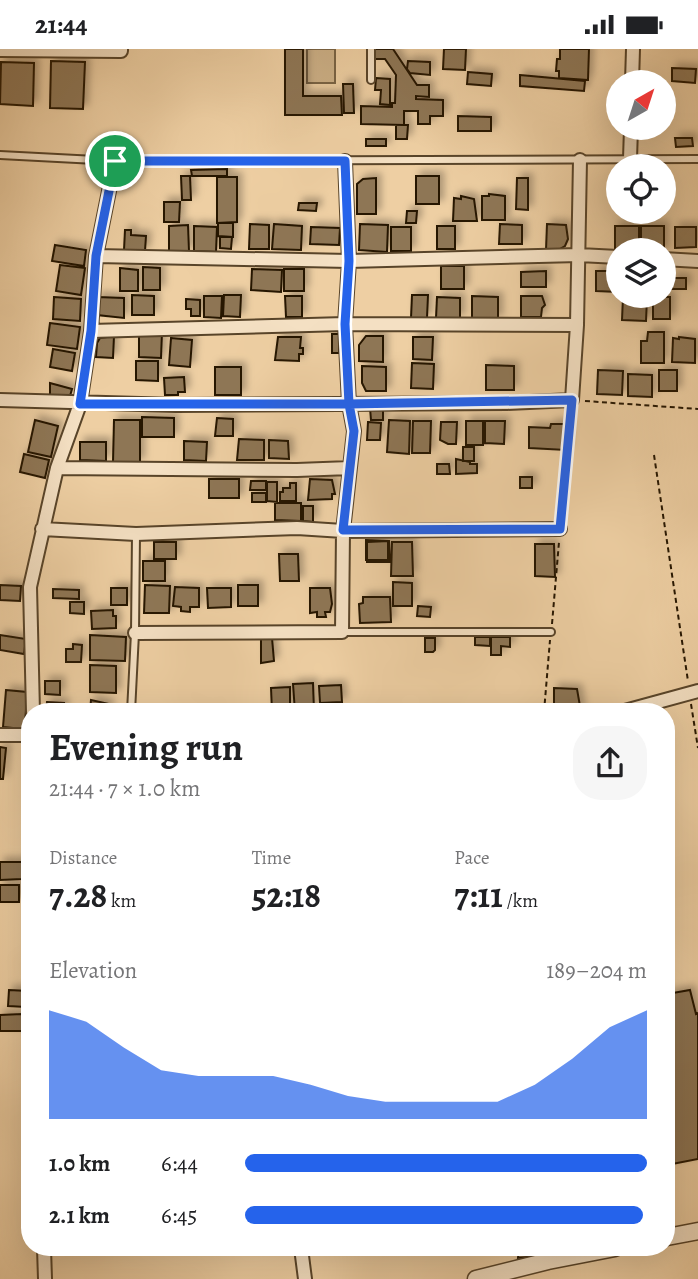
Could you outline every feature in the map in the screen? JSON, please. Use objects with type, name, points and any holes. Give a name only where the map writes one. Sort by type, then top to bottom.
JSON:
[{"type":"street","points":[[0,50],[121,49]]},
{"type":"street","points":[[632,70],[633,49]]},
{"type":"street","points":[[0,400],[80,404],[349,404],[572,400],[577,325],[580,159]]},
{"type":"street","points":[[33,703],[30,587],[57,468],[80,404],[91,331],[96,256],[115,161]]},
{"type":"street","points":[[135,633],[342,632],[343,530],[354,431],[349,404],[345,324],[349,261],[345,161]]},
{"type":"street","points":[[96,256],[349,261],[606,256]]},
{"type":"street","points":[[676,260],[698,261]]},
{"type":"street","points":[[91,331],[345,324],[577,325]]},
{"type":"street","points":[[57,468],[350,468]]},
{"type":"street","points":[[42,529],[136,534],[297,528],[560,529]]},
{"type":"street","points":[[654,703],[694,692]]},
{"type":"street","points":[[0,735],[21,735]]},
{"type":"street","points":[[675,1235],[698,1231]]},
{"type":"street","points":[[44,1256],[45,1279]]},
{"type":"street","points":[[303,1256],[305,1279]]},
{"type":"street","points":[[476,1279],[574,1256]]},
{"type":"lane","points":[[371,49],[371,80]]},
{"type":"lane","points":[[0,155],[115,161],[606,159]]},
{"type":"lane","points":[[676,159],[698,159]]},
{"type":"lane","points":[[131,703],[136,534]]},
{"type":"lane","points":[[342,632],[551,632]]},
{"type":"path","points":[[545,703],[572,400],[698,409]]},
{"type":"path","points":[[654,456],[694,692],[698,748]]},
{"type":"shaded area","points":[[307,49],[335,49],[335,83],[307,83]]},
{"type":"building","points":[[285,49],[303,49],[303,96],[341,96],[342,115],[285,115]]},
{"type":"building","points":[[375,49],[393,49],[417,85],[429,85],[429,97],[416,96],[416,99],[443,100],[443,116],[430,116],[430,124],[418,124],[418,111],[404,111],[404,125],[361,124],[361,106],[392,107],[392,103],[395,103],[396,75],[385,59],[375,59]]},
{"type":"building","points":[[444,49],[466,49],[465,70],[443,69]]},
{"type":"building","points":[[560,49],[589,49],[588,80],[559,78],[559,71],[556,71]]},
{"type":"building","points":[[51,61],[85,62],[83,109],[50,108]]},
{"type":"building","points":[[408,61],[430,62],[430,75],[410,73],[407,69]]},
{"type":"building","points":[[1,62],[34,63],[33,106],[0,104]]},
{"type":"building","points":[[696,69],[695,83],[676,81],[676,70],[672,70]]},
{"type":"building","points":[[468,72],[492,74],[491,86],[467,84]]},
{"type":"building","points":[[520,75],[585,81],[584,91],[520,86]]},
{"type":"building","points":[[376,78],[390,79],[390,105],[380,104],[381,90],[375,90]]},
{"type":"building","points":[[343,84],[353,84],[354,113],[344,113]]},
{"type":"building","points":[[458,116],[491,117],[491,131],[458,131]]},
{"type":"building","points":[[396,125],[408,125],[407,139],[396,139]]},
{"type":"building","points":[[676,138],[692,138],[693,146],[676,147]]},
{"type":"building","points":[[366,139],[386,139],[386,146],[366,146]]},
{"type":"building","points":[[227,169],[227,176],[192,176],[191,170]]},
{"type":"building","points":[[181,176],[190,176],[191,200],[182,200]]},
{"type":"building","points":[[416,176],[439,176],[439,204],[416,204]]},
{"type":"building","points":[[217,177],[237,177],[237,222],[217,223]]},
{"type":"building","points":[[376,178],[376,214],[357,214],[357,184],[363,179]]},
{"type":"building","points":[[517,178],[528,178],[528,210],[516,209]]},
{"type":"building","points":[[461,196],[474,199],[477,221],[453,221],[454,198],[461,199]]},
{"type":"building","points":[[482,196],[505,196],[505,220],[482,220]]},
{"type":"building","points":[[164,202],[180,202],[179,222],[164,222]]},
{"type":"building","points":[[299,203],[317,203],[316,211],[298,210]]},
{"type":"building","points":[[407,211],[417,211],[416,223],[406,223]]},
{"type":"building","points":[[218,223],[233,223],[233,237],[218,236]]},
{"type":"building","points":[[250,224],[269,225],[269,249],[249,249]]},
{"type":"building","points":[[274,224],[302,226],[301,250],[272,249]]},
{"type":"building","points":[[360,224],[388,225],[387,252],[359,250]]},
{"type":"building","points":[[500,224],[522,225],[522,244],[499,244]]},
{"type":"building","points":[[547,224],[566,225],[568,239],[565,246],[558,250],[546,250]]},
{"type":"building","points":[[188,225],[189,251],[169,252],[169,226]]},
{"type":"building","points":[[194,226],[217,227],[216,252],[194,251]]},
{"type":"building","points":[[437,226],[455,226],[455,249],[437,249]]},
{"type":"building","points":[[615,226],[639,226],[639,238],[615,238]]},
{"type":"building","points":[[641,226],[664,226],[664,238],[641,238]]},
{"type":"building","points":[[311,227],[340,228],[339,245],[310,244]]},
{"type":"building","points":[[391,227],[411,227],[411,251],[391,251]]},
{"type":"building","points":[[675,227],[696,227],[696,247],[676,248]]},
{"type":"building","points":[[125,230],[131,230],[131,235],[146,236],[145,251],[124,250]]},
{"type":"building","points":[[220,237],[232,237],[231,249],[220,248]]},
{"type":"building","points":[[55,245],[86,250],[84,266],[52,261]]},
{"type":"building","points":[[60,265],[85,268],[81,295],[56,291]]},
{"type":"building","points":[[441,266],[464,266],[464,289],[441,289]]},
{"type":"building","points":[[143,267],[160,268],[160,290],[143,290]]},
{"type":"building","points":[[120,268],[138,270],[138,291],[120,291]]},
{"type":"building","points":[[252,269],[282,270],[281,292],[251,290]]},
{"type":"building","points":[[284,269],[304,269],[304,291],[284,291]]},
{"type":"building","points":[[546,271],[546,287],[521,287],[521,272]]},
{"type":"building","points":[[596,271],[606,271],[606,291],[596,291]]},
{"type":"building","points":[[676,278],[686,278],[686,289],[676,289]]},
{"type":"building","points":[[132,295],[154,296],[154,315],[132,315]]},
{"type":"building","points":[[224,295],[241,295],[240,317],[223,316]]},
{"type":"building","points":[[412,295],[428,295],[427,318],[411,318]]},
{"type":"building","points":[[204,296],[222,296],[221,318],[204,317]]},
{"type":"building","points":[[285,296],[302,296],[302,317],[286,317]]},
{"type":"building","points":[[472,296],[498,297],[498,319],[472,319]]},
{"type":"building","points":[[521,296],[542,296],[545,305],[541,317],[521,317]]},
{"type":"building","points":[[54,297],[81,299],[80,321],[53,319]]},
{"type":"building","points":[[97,297],[124,298],[124,318],[97,315]]},
{"type":"building","points":[[437,297],[460,298],[460,318],[436,318]]},
{"type":"building","points":[[186,299],[200,300],[200,316],[191,316],[191,309],[186,309]]},
{"type":"building","points":[[623,308],[647,308],[646,321],[622,320]]},
{"type":"building","points":[[653,308],[670,308],[670,319],[653,319]]},
{"type":"building","points":[[50,323],[80,327],[77,349],[47,345]]},
{"type":"building","points":[[139,332],[162,332],[161,358],[139,357]]},
{"type":"building","points":[[648,332],[664,332],[664,363],[641,363],[641,341],[647,341]]},
{"type":"building","points":[[332,334],[339,334],[339,353],[332,353]]},
{"type":"building","points":[[114,336],[113,358],[96,357],[100,338]]},
{"type":"building","points":[[366,336],[383,336],[383,362],[359,361],[359,345]]},
{"type":"building","points":[[278,337],[301,337],[300,348],[303,348],[303,354],[299,354],[299,361],[275,360]]},
{"type":"building","points":[[413,337],[433,337],[432,360],[413,359]]},
{"type":"building","points":[[171,338],[192,340],[190,367],[169,365]]},
{"type":"building","points":[[673,338],[695,339],[695,363],[672,362]]},
{"type":"building","points":[[53,349],[75,353],[72,371],[50,367]]},
{"type":"building","points":[[136,361],[158,361],[158,381],[136,380]]},
{"type":"building","points":[[412,363],[434,364],[433,389],[411,388]]},
{"type":"building","points":[[486,365],[514,366],[514,390],[486,390]]},
{"type":"building","points":[[362,366],[386,367],[386,391],[366,391],[362,383]]},
{"type":"building","points":[[215,367],[241,367],[241,395],[215,395]]},
{"type":"building","points":[[598,370],[623,371],[622,395],[597,394]]},
{"type":"building","points":[[659,370],[677,370],[677,391],[659,391]]},
{"type":"building","points":[[628,374],[652,375],[652,397],[628,396]]},
{"type":"building","points":[[184,377],[185,392],[165,395],[164,378]]},
{"type":"building","points":[[50,383],[72,389],[70,396],[50,396]]},
{"type":"building","points":[[370,408],[383,408],[383,420],[371,420]]},
{"type":"building","points":[[142,417],[174,418],[174,437],[142,437]]},
{"type":"building","points":[[217,418],[233,419],[233,436],[215,436]]},
{"type":"building","points":[[35,420],[58,426],[51,457],[28,452]]},
{"type":"building","points":[[114,420],[140,420],[140,462],[113,462]]},
{"type":"building","points":[[389,420],[410,421],[409,454],[387,452]]},
{"type":"building","points":[[413,421],[431,421],[430,453],[412,453]]},
{"type":"building","points":[[466,421],[483,421],[483,445],[466,445]]},
{"type":"building","points":[[485,421],[505,421],[504,444],[485,443]]},
{"type":"building","points":[[368,422],[381,423],[380,440],[367,440]]},
{"type":"building","points":[[441,422],[457,422],[456,444],[440,440]]},
{"type":"building","points":[[551,424],[567,424],[566,450],[529,448],[529,427],[550,428]]},
{"type":"building","points":[[239,439],[264,440],[264,460],[237,460]]},
{"type":"building","points":[[269,440],[288,441],[289,459],[269,458]]},
{"type":"building","points":[[184,441],[207,442],[206,461],[184,460]]},
{"type":"building","points":[[80,442],[106,442],[106,461],[80,460]]},
{"type":"building","points":[[463,447],[474,447],[474,461],[463,461]]},
{"type":"building","points":[[24,454],[49,460],[45,478],[20,472]]},
{"type":"building","points":[[456,459],[477,464],[477,473],[456,474]]},
{"type":"building","points":[[437,464],[449,464],[450,474],[437,474]]},
{"type":"building","points":[[520,477],[532,477],[532,488],[520,488]]},
{"type":"building","points":[[209,479],[239,479],[239,498],[209,498]]},
{"type":"building","points":[[310,479],[332,480],[335,494],[332,494],[332,499],[308,500]]},
{"type":"building","points":[[251,481],[266,481],[266,490],[250,490]]},
{"type":"building","points":[[267,482],[277,482],[277,502],[267,501]]},
{"type":"building","points":[[290,483],[296,483],[296,501],[280,501],[280,492],[283,492],[283,488],[290,488]]},
{"type":"building","points":[[252,493],[266,493],[266,502],[252,502]]},
{"type":"building","points":[[275,503],[301,503],[301,521],[275,520]]},
{"type":"building","points":[[303,506],[313,506],[313,522],[303,521]]},
{"type":"building","points":[[366,540],[388,541],[388,560],[366,560]]},
{"type":"building","points":[[389,541],[390,562],[367,562],[367,542]]},
{"type":"building","points":[[154,542],[176,542],[176,559],[154,559]]},
{"type":"building","points":[[392,542],[412,542],[413,576],[391,576]]},
{"type":"building","points":[[535,544],[554,544],[555,577],[535,576]]},
{"type":"building","points":[[279,554],[298,554],[299,581],[280,581]]},
{"type":"building","points":[[143,561],[165,561],[165,581],[143,581]]},
{"type":"building","points":[[393,582],[412,583],[412,606],[393,606]]},
{"type":"building","points":[[0,585],[21,586],[20,601],[0,600]]},
{"type":"building","points":[[145,585],[170,586],[169,613],[144,613]]},
{"type":"building","points":[[238,585],[258,585],[258,606],[238,606]]},
{"type":"building","points":[[175,587],[199,588],[199,607],[190,607],[190,612],[173,606]]},
{"type":"building","points":[[111,588],[127,588],[127,605],[111,605]]},
{"type":"building","points":[[207,588],[231,588],[231,607],[208,608]]},
{"type":"building","points":[[310,588],[330,588],[332,604],[330,612],[325,612],[326,617],[317,617],[317,612],[310,613]]},
{"type":"building","points":[[53,589],[79,590],[79,599],[53,598]]},
{"type":"building","points":[[363,597],[390,597],[391,622],[360,623],[359,604],[363,603]]},
{"type":"building","points":[[70,602],[84,602],[84,614],[70,613]]},
{"type":"building","points":[[418,606],[431,607],[430,617],[417,616]]},
{"type":"building","points":[[113,610],[116,628],[92,629],[91,611]]},
{"type":"building","points":[[0,635],[26,639],[24,654],[0,650]]},
{"type":"building","points":[[90,635],[126,637],[125,661],[90,660]]},
{"type":"building","points":[[475,637],[490,637],[490,646],[475,645]]},
{"type":"building","points":[[491,637],[510,637],[510,647],[501,646],[501,655],[491,655]]},
{"type":"building","points":[[261,638],[272,638],[274,661],[261,663]]},
{"type":"building","points":[[425,638],[435,638],[433,652],[425,652]]},
{"type":"building","points":[[73,644],[82,645],[81,662],[66,662],[66,649],[73,649]]},
{"type":"building","points":[[90,665],[116,666],[116,693],[90,692]]},
{"type":"building","points":[[45,681],[60,681],[60,695],[45,694]]},
{"type":"building","points":[[313,683],[314,703],[294,703],[293,684]]},
{"type":"building","points":[[341,685],[342,702],[320,703],[319,686]]},
{"type":"building","points":[[290,687],[290,703],[272,703],[271,688]]},
{"type":"building","points":[[554,688],[577,689],[579,703],[554,703]]},
{"type":"building","points":[[6,690],[27,692],[26,703],[21,703],[21,729],[3,727]]},
{"type":"building","points":[[0,747],[6,748],[3,779],[0,779]]},
{"type":"building","points":[[0,862],[21,862],[21,879],[0,880]]},
{"type":"building","points":[[0,885],[19,885],[19,902],[0,902]]},
{"type":"building","points":[[9,990],[21,991],[21,1007],[8,1006]]},
{"type":"building","points":[[690,990],[696,1014],[698,1013],[698,1159],[675,1163],[675,993]]},
{"type":"building","points":[[21,1014],[21,1031],[0,1031],[0,1015]]},
{"type":"route","points":[[115,161],[96,256],[91,331],[80,404],[349,404],[354,431],[343,530],[560,529],[572,400],[349,404],[345,324],[349,261],[345,161],[115,161]]}]
